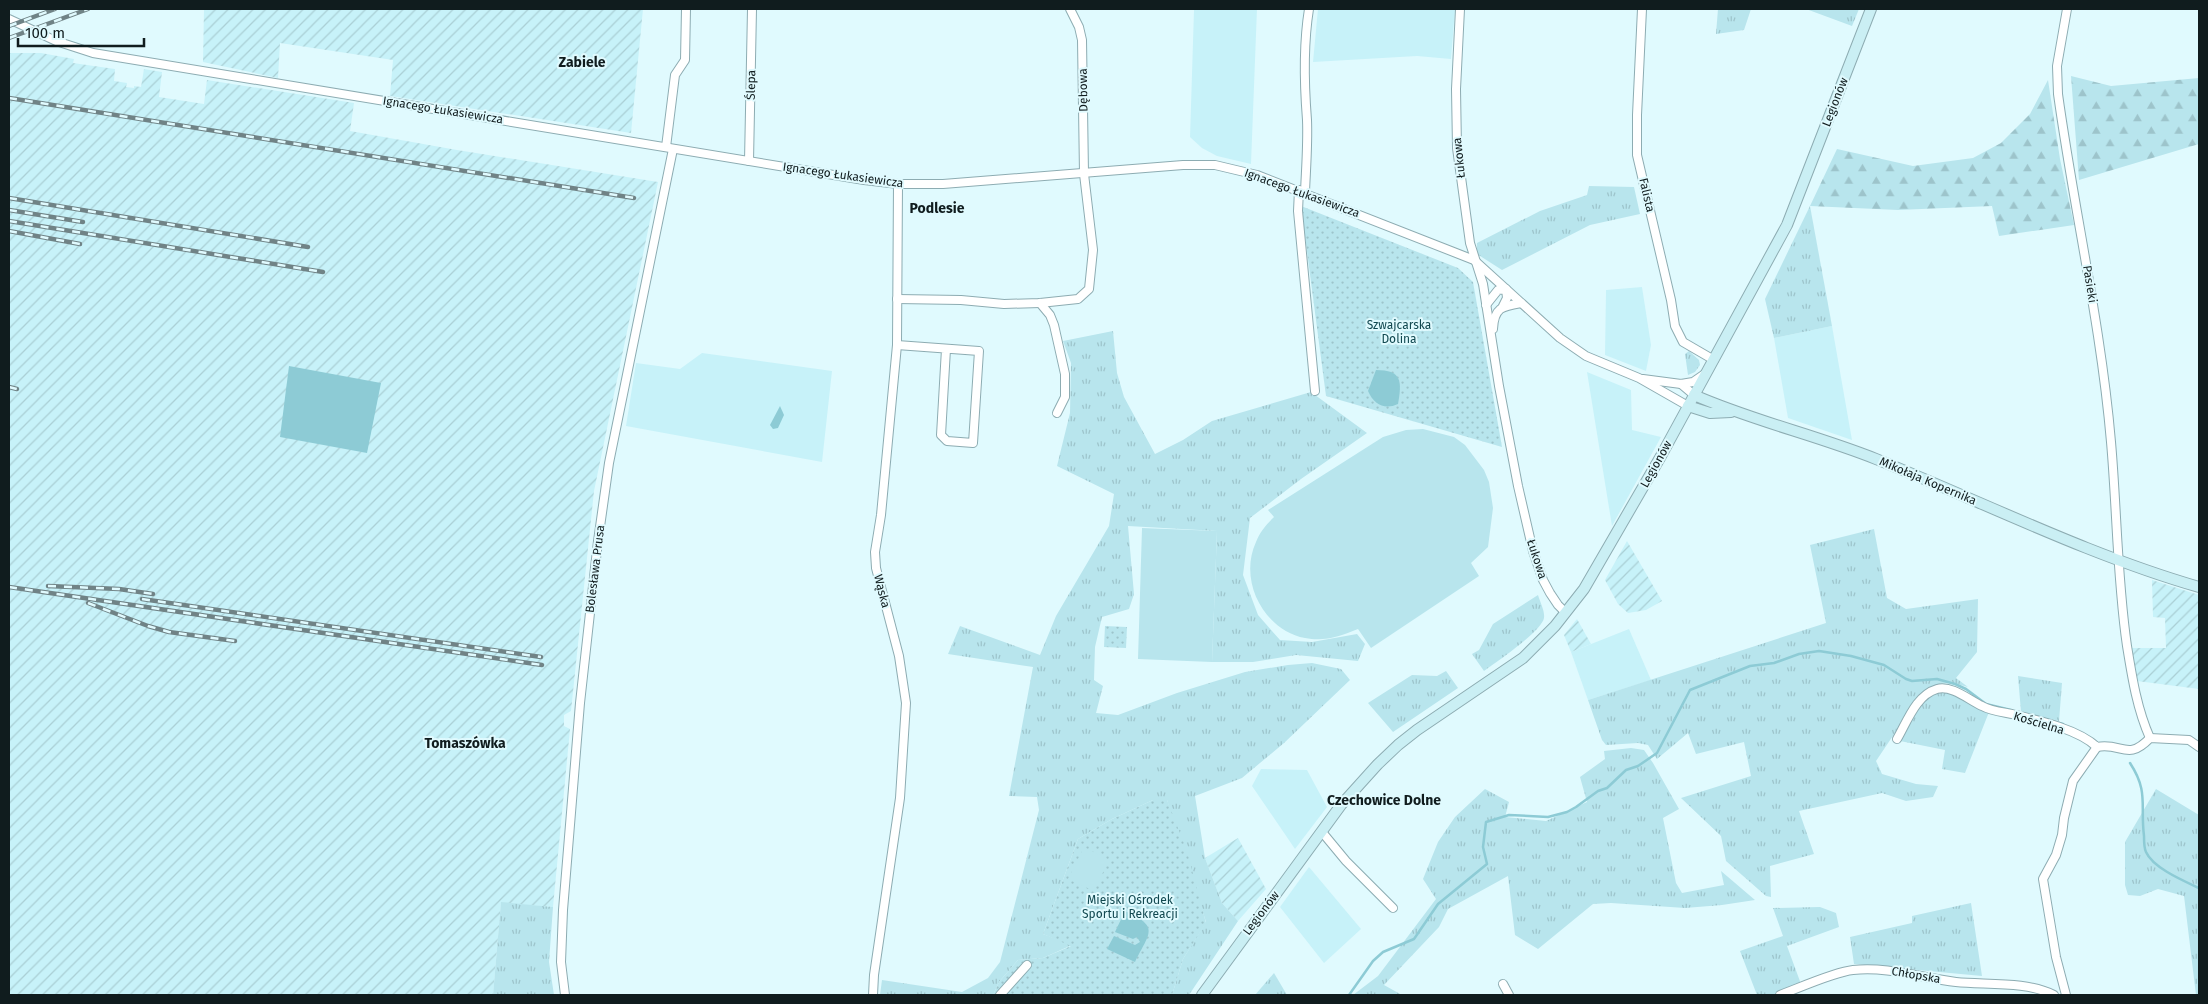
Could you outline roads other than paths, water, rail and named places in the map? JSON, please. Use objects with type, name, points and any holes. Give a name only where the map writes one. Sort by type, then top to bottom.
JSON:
[{"type":"street","name":"Bolesława Prusa","points":[[565,995],[561,962],[563,910],[580,703],[598,541],[609,463],[669,148],[675,75],[685,60],[686,9]]},
{"type":"street","name":"Ślepa","points":[[750,162],[752,9]]},
{"type":"street","name":"Dębowa","points":[[897,299],[961,300],[1004,304],[1040,303],[1078,299],[1089,290],[1093,263],[1084,174],[1082,40],[1079,27],[1070,9]]},
{"type":"street","points":[[1309,9],[1305,41],[1304,97],[1307,121],[1302,191],[1298,211],[1315,390]]},
{"type":"street","name":"Łukowa","points":[[1460,9],[1456,89],[1457,148],[1470,243],[1474,260],[1482,276],[1492,351],[1518,486],[1533,551],[1550,593],[1566,613]]},
{"type":"street","name":"Falista","points":[[1642,9],[1636,115],[1638,155],[1671,300],[1675,326],[1683,342],[1714,360]]},
{"type":"street","name":"Legionów","points":[[1202,995],[1362,780],[1398,745],[1523,658],[1566,613],[1593,574],[1714,360],[1787,225],[1871,9]]},
{"type":"street","name":"Pasieki","points":[[2067,9],[2057,66],[2057,81],[2100,348],[2111,442],[2118,560]]},
{"type":"street","name":"Ignacego Łukasiewicza","points":[[9,20],[56,41],[93,53],[750,162],[898,184],[943,184],[1183,165],[1215,165],[1257,175],[1302,191],[1474,260],[1560,338],[1586,356],[1639,378],[1688,406]]},
{"type":"street","name":"Wąska","points":[[873,995],[874,975],[900,798],[906,703],[900,662],[876,568],[876,552],[882,515],[897,345],[898,184]]},
{"type":"street","points":[[1486,305],[1498,290],[1506,289]]},
{"type":"street","name":"Łukowa","points":[[1492,351],[1493,321],[1497,312],[1503,306],[1506,298],[1506,289]]},
{"type":"street","points":[[1040,303],[1050,314],[1054,325],[1065,374],[1065,397],[1057,413]]},
{"type":"street","points":[[1503,306],[1521,303]]},
{"type":"street","points":[[897,345],[979,351],[973,443],[947,441],[941,435],[946,349]]},
{"type":"street","points":[[1681,384],[1693,382],[1707,372]]},
{"type":"street","name":"Ignacego Łukasiewicza","points":[[1639,378],[1681,384]]},
{"type":"street","points":[[1681,384],[1694,395]]},
{"type":"street","name":"Mikołaja Kopernika","points":[[1694,395],[1734,412],[1873,458],[2118,560],[2199,587]]},
{"type":"street","name":"Mikołaja Kopernika","points":[[1688,406],[1710,413],[1734,412]]},
{"type":"street","points":[[2118,560],[2132,676],[2144,724],[2150,738],[2189,740],[2199,747]]},
{"type":"street","name":"Kościelna","points":[[1897,739],[1919,702],[1927,693],[1944,689],[1960,694],[1984,707],[2038,721],[2079,735],[2097,747],[2139,749],[2150,738]]},
{"type":"street","points":[[2066,995],[2056,957],[2043,879],[2056,855],[2060,842],[2073,781],[2097,747]]},
{"type":"street","points":[[1322,832],[1346,861],[1392,908]]},
{"type":"street","points":[[1000,995],[1027,965]]},
{"type":"street","name":"Chłopska","points":[[1780,995],[1852,970],[1885,970],[1957,982],[2035,989],[2054,995]]},
{"type":"street","points":[[1503,984],[1509,995]]},
{"type":"waterway","points":[[1349,995],[1373,961],[1383,952],[1414,939],[1438,904],[1487,864],[1483,847],[1486,822],[1509,815],[1548,817],[1567,812],[1598,791],[1607,788],[1626,770],[1638,766],[1657,753],[1690,690],[1750,666],[1774,663],[1799,654],[1819,651],[1851,656],[1884,665],[1912,681],[1937,679],[1955,684],[1966,689],[1986,704],[2011,710]]},
{"type":"waterway","points":[[2031,715],[2063,724]]},
{"type":"waterway","points":[[2130,763],[2140,782],[2142,791],[2146,852],[2162,869],[2199,888]]},
{"type":"railway","points":[[9,26],[55,9]]},
{"type":"railway","points":[[9,38],[88,9]]},
{"type":"railway","points":[[9,98],[634,198]]},
{"type":"railway","points":[[9,198],[308,247]]},
{"type":"railway","points":[[9,210],[83,222]]},
{"type":"railway","points":[[9,221],[323,272]]},
{"type":"railway","points":[[9,231],[80,244]]},
{"type":"railway","points":[[9,387],[17,389]]},
{"type":"railway","points":[[48,586],[119,589],[153,594]]},
{"type":"railway","points":[[9,587],[542,665]]},
{"type":"railway","points":[[142,599],[541,657]]},
{"type":"railway","points":[[88,603],[169,632],[235,641]]},
{"type":"district","name":"Zabiele","points":[[582,62]]},
{"type":"district","name":"Podlesie","points":[[937,208]]},
{"type":"district","name":"Tomaszówka","points":[[465,743]]},
{"type":"district","name":"Czechowice Dolne","points":[[1384,800]]},
{"type":"park label","name":"Szwajcarska Dolina","points":[[1399,332]]},
{"type":"park label","name":"Miejski Ośrodek Sportu i Rekreacji","points":[[1130,907]]}]
